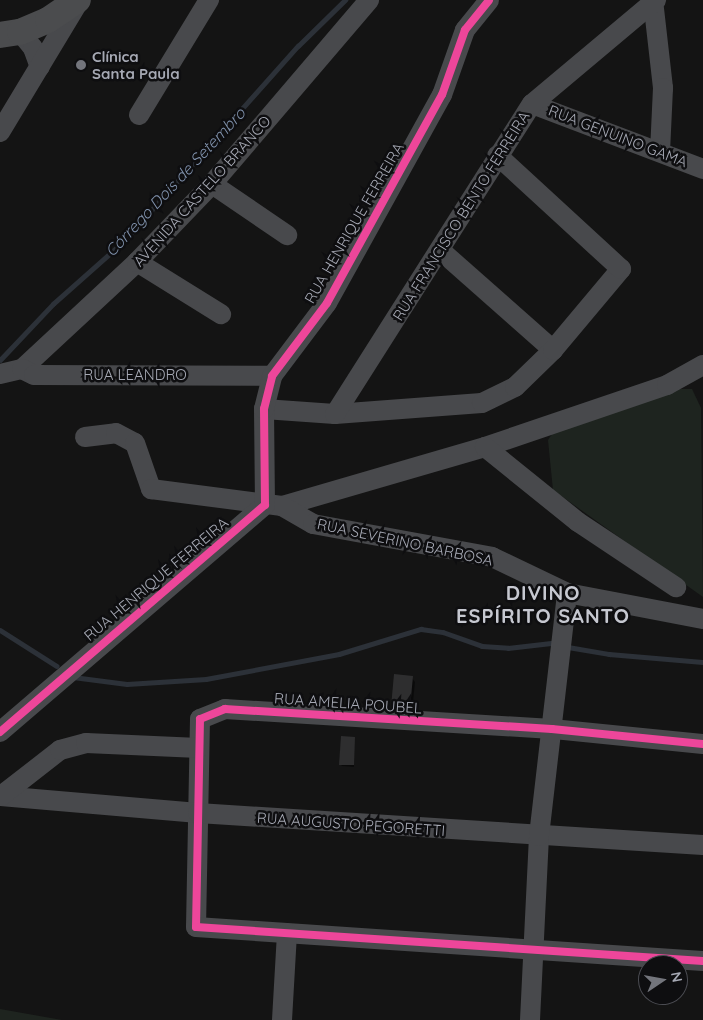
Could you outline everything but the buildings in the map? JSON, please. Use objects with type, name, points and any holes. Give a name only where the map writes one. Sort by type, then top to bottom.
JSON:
[{"type":"main road","points":[[10,33],[48,20],[79,0]]},
{"type":"street","points":[[0,132],[79,0]]},
{"type":"street","points":[[140,115],[208,0]]},
{"type":"street","name":"AVENIDA CASTELO BRANCO","points":[[22,369],[137,262],[212,184],[369,0]]},
{"type":"street","name":"RUA HENRIQUE FERREIRA","points":[[0,732],[273,505],[264,410],[272,376],[327,303],[442,95],[465,30],[489,0]]},
{"type":"street","points":[[654,0],[663,88],[660,152]]},
{"type":"street","name":"RUA FRANCISCO BENTO FERREIRA","points":[[335,414],[440,250],[497,155],[532,104],[654,0]]},
{"type":"street","points":[[10,33],[33,48],[40,67]]},
{"type":"street","name":"RUA GENUINO GAMA","points":[[532,104],[703,169]]},
{"type":"street","points":[[264,410],[335,414],[482,403],[515,387],[553,350],[621,269],[497,155]]},
{"type":"street","points":[[212,184],[287,234]]},
{"type":"street","points":[[440,250],[553,350]]},
{"type":"street","points":[[137,262],[221,314]]},
{"type":"street","points":[[86,437],[116,433],[135,443],[151,490],[273,505],[485,447],[667,385],[703,365]]},
{"type":"street","name":"RUA LEANDRO","points":[[0,374],[22,369],[34,375],[272,376]]},
{"type":"street","points":[[485,447],[578,522],[676,587]]},
{"type":"street","name":"RUA SEVERINO BARBOSA","points":[[273,505],[313,524],[492,557],[567,593],[703,620]]},
{"type":"street","points":[[530,1020],[539,836],[567,593]]},
{"type":"street","name":"RUA AMELIA POUBEL","points":[[287,933],[196,927],[200,719],[225,709],[552,730],[703,744]]},
{"type":"street","points":[[1,796],[60,750],[86,744],[199,748]]},
{"type":"street","name":"RUA AUGUSTO PEGORETTI","points":[[1,796],[198,813],[703,845]]},
{"type":"street","points":[[282,1020],[287,933],[703,961]]},
{"type":"shaded area","points":[[671,389],[692,389],[701,408],[703,597],[553,490],[548,440],[554,431]]},
{"type":"shaded area","points":[[0,1009],[62,1020],[0,1020]]},
{"type":"waterway","name":"Córrego Dois de Setembro","points":[[0,360],[53,304],[124,241],[298,46],[345,0]]},
{"type":"waterway","points":[[73,677],[127,684],[206,679],[339,654],[421,629],[443,632],[482,646],[508,648],[551,643]]},
{"type":"waterway","points":[[0,630],[57,666]]},
{"type":"waterway","points":[[568,647],[609,654],[703,662]]},
{"type":"cycle path","points":[[0,732],[265,505],[264,409],[272,376],[327,303],[442,95],[465,30],[489,0]]},
{"type":"cycle path","points":[[703,744],[552,729],[225,709],[200,719],[196,927],[703,961]]},
{"type":"place","name":"Clínica Santa Paula","points":[[81,65]]},
{"type":"district","name":"DIVINO ESPÍRITO SANTO","points":[[543,604]]}]
